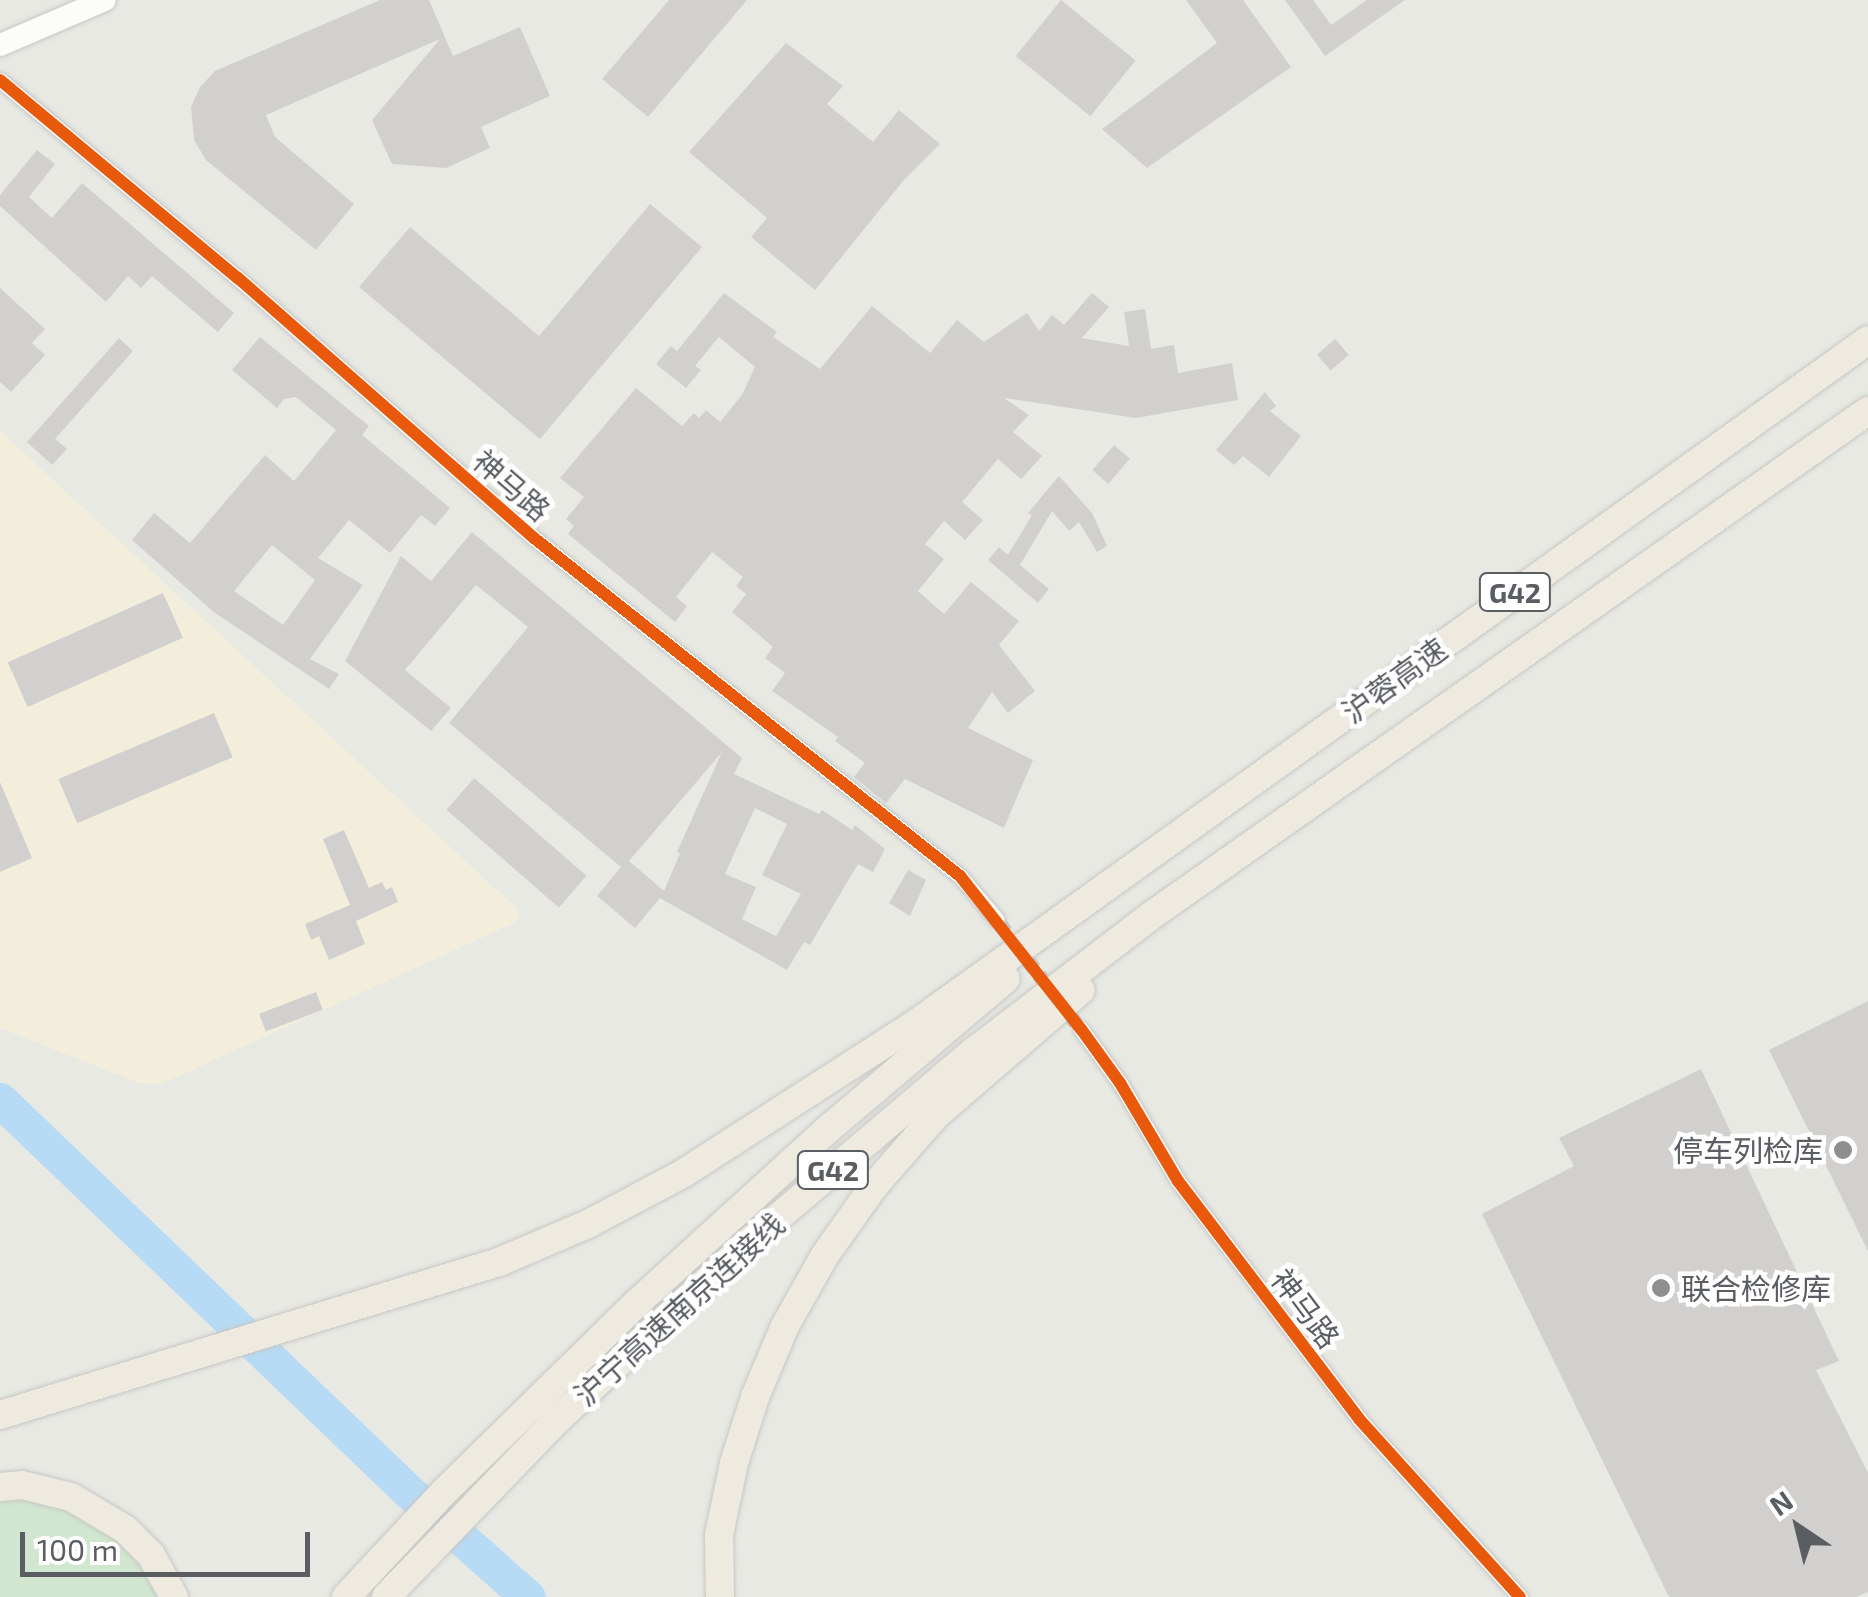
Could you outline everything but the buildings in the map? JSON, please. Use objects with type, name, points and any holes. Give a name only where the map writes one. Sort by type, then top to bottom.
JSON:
[{"type":"highway","name":"沪蓉高速","points":[[1164,846],[1868,340]]},
{"type":"highway","name":"沪蓉高速","points":[[1231,863],[1868,410]]},
{"type":"highway","name":"G42","points":[[0,1415],[498,1262],[588,1224],[684,1172],[902,1033],[1164,846]]},
{"type":"highway","name":"沪宁高速南京连接线","points":[[346,1597],[413,1522],[637,1303],[827,1130],[1164,846]]},
{"type":"highway","name":"G42","points":[[720,1597],[719,1535],[734,1463],[785,1326],[825,1255],[874,1186],[936,1115],[1078,992],[1159,930],[1231,863]]},
{"type":"highway","name":"沪宁高速南京连接线","points":[[386,1597],[558,1419],[850,1156],[1065,979],[1231,863]]},
{"type":"highway","points":[[0,1402],[92,1384]]},
{"type":"highway","points":[[0,1487],[22,1485],[71,1497],[124,1529],[151,1556],[174,1597]]},
{"type":"highway","points":[[708,1597],[719,1535]]},
{"type":"main road","points":[[0,45],[105,0]]},
{"type":"street","name":"神马路","points":[[0,80],[238,278],[534,538],[960,876],[997,920]]},
{"type":"street","name":"神马路","points":[[1081,1028],[1120,1083],[1178,1181],[1347,1403],[1520,1597]]},
{"type":"shaded area","points":[[0,431],[514,906],[520,917],[516,922],[161,1084],[139,1083],[0,1028]]},
{"type":"green space","points":[[19,1499],[56,1506],[91,1520],[125,1543],[148,1571],[161,1597],[0,1597],[0,1500]]},
{"type":"waterway","points":[[0,1100],[408,1491],[528,1597]]},
{"type":"tunnel","points":[[997,920],[1081,1029]]},
{"type":"cycle path","points":[[0,80],[238,278],[534,538],[960,876],[1081,1029],[1120,1083],[1178,1181],[1359,1419],[1520,1597]]},
{"type":"place","name":"停车列检库","points":[[1843,1150]]},
{"type":"place","name":"联合检修库","points":[[1661,1288]]}]
